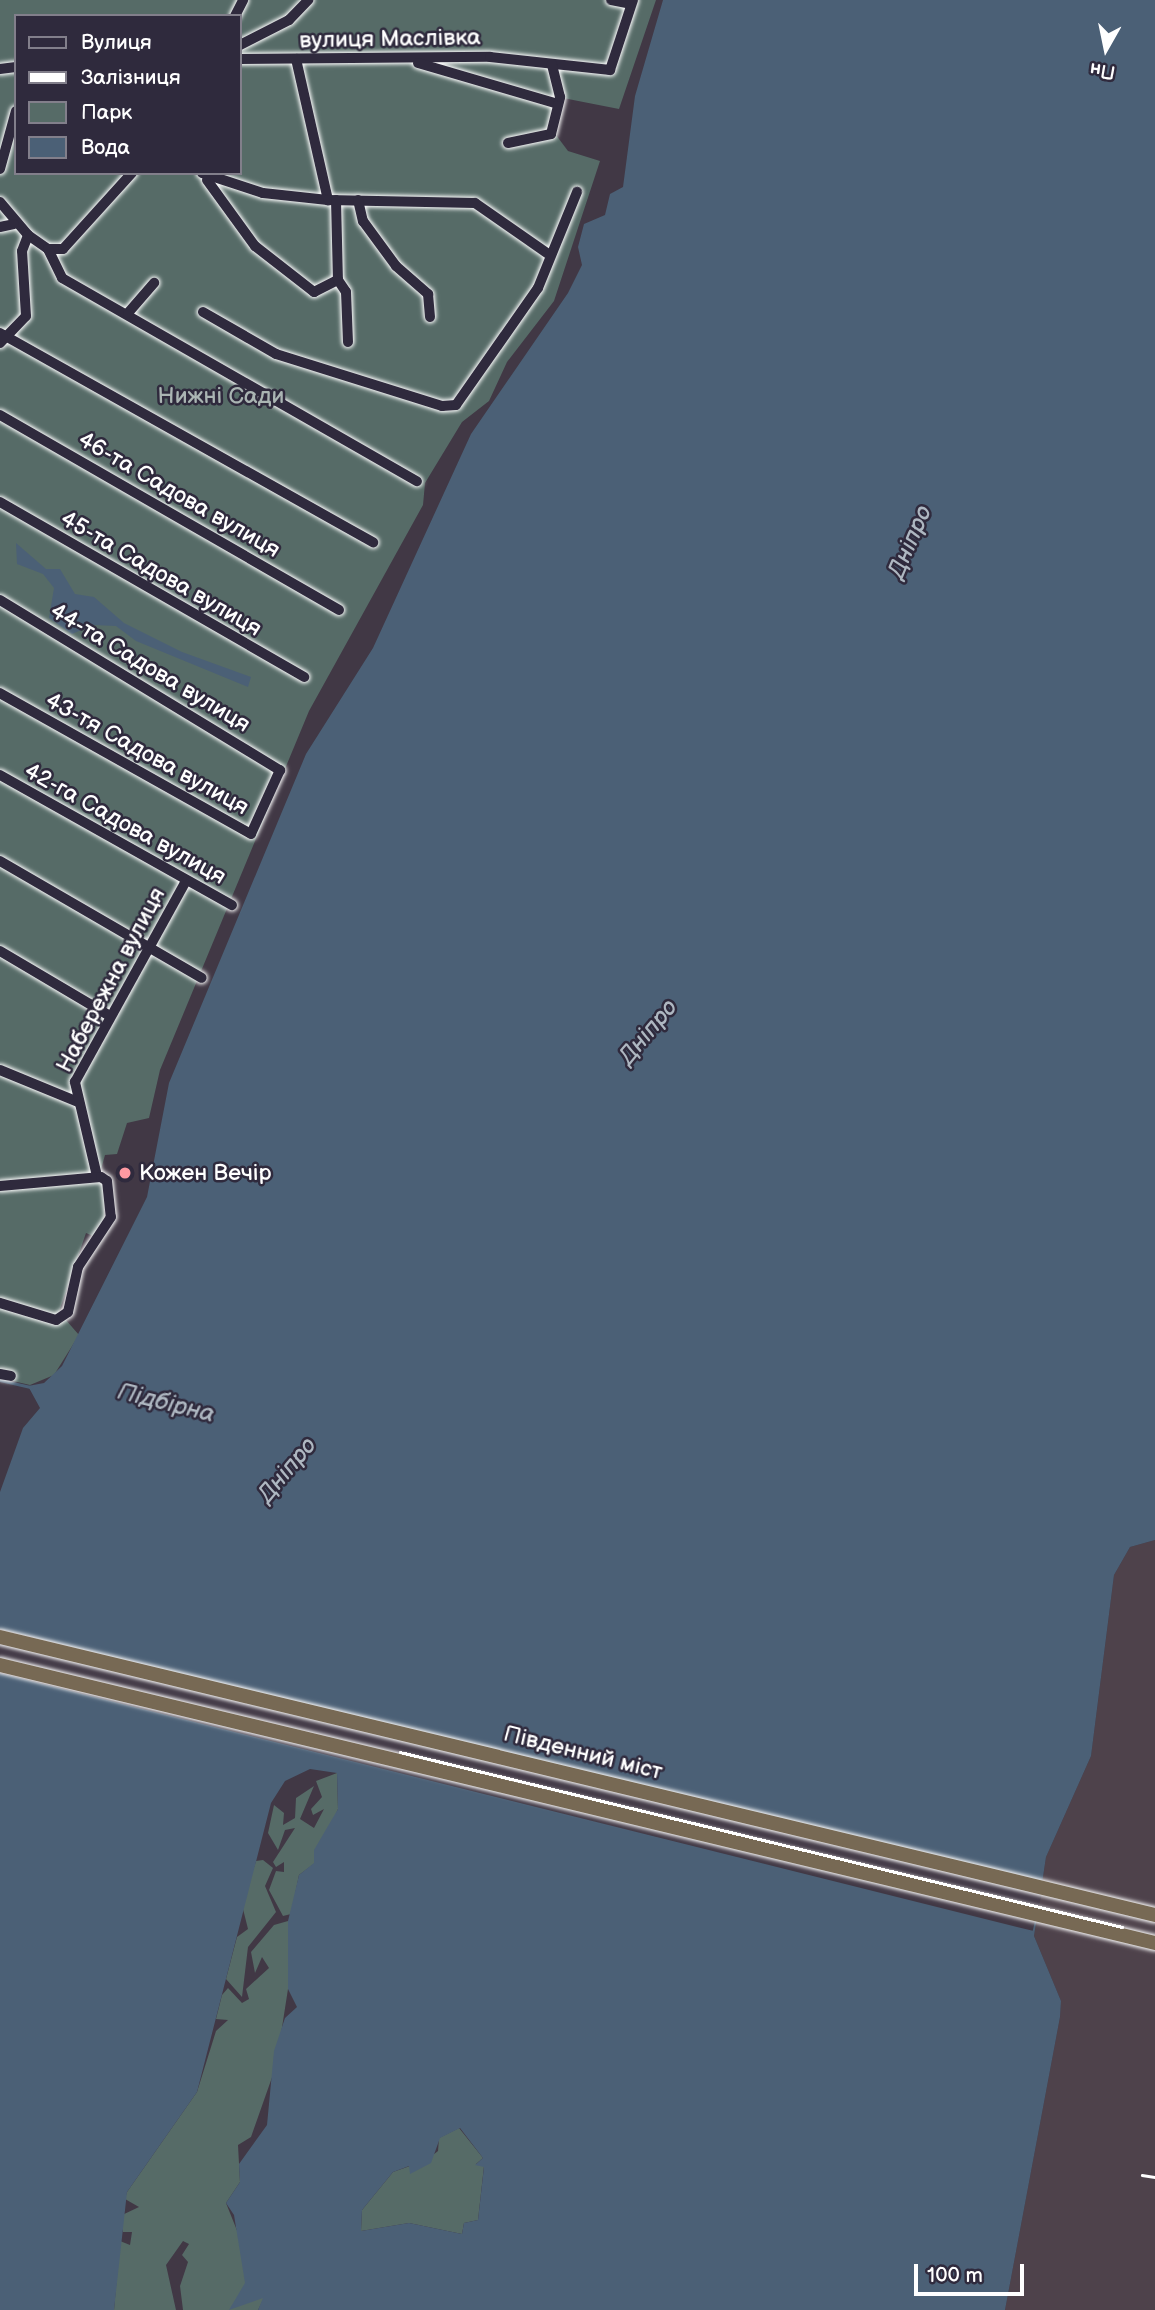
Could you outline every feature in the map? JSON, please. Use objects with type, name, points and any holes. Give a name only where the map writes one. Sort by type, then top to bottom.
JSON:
[{"type":"highway","name":"Південний міст","points":[[0,1637],[1155,1915]]},
{"type":"highway","points":[[0,1665],[1155,1943]]},
{"type":"street","points":[[242,44],[289,20],[308,0]]},
{"type":"street","points":[[611,0],[632,2]]},
{"type":"street","name":"вулиця Маслівка","points":[[242,59],[407,58],[547,64],[610,70],[632,2]]},
{"type":"street","points":[[407,58],[558,104]]},
{"type":"street","points":[[296,60],[332,200],[338,280],[346,292],[348,342]]},
{"type":"street","points":[[458,60],[461,75]]},
{"type":"street","points":[[508,143],[551,134],[558,104],[547,64]]},
{"type":"street","points":[[0,169],[14,118]]},
{"type":"street","points":[[48,249],[63,249],[130,175]]},
{"type":"street","points":[[205,176],[332,200],[475,203],[547,253]]},
{"type":"street","points":[[205,176],[255,247],[314,292],[338,280]]},
{"type":"street","points":[[203,312],[276,354],[442,407],[456,405],[538,288],[547,253],[577,192]]},
{"type":"street","points":[[358,201],[363,220],[396,265],[428,295],[430,317]]},
{"type":"street","points":[[0,202],[14,224],[48,249],[62,278],[128,313],[417,481]]},
{"type":"street","points":[[0,227],[14,224]]},
{"type":"street","points":[[28,235],[22,251],[26,316],[2,338],[373,542]]},
{"type":"street","points":[[128,313],[154,283]]},
{"type":"street","name":"46-та Садова вулиця","points":[[0,415],[339,610]]},
{"type":"street","name":"45-та Садова вулиця","points":[[0,502],[304,677]]},
{"type":"street","name":"44-та Садова вулиця","points":[[0,600],[280,770]]},
{"type":"street","name":"43-тя Садова вулиця","points":[[0,693],[251,834],[280,770]]},
{"type":"street","name":"42-га Садова вулиця","points":[[0,775],[186,883],[232,905]]},
{"type":"street","points":[[0,861],[202,978]]},
{"type":"street","name":"Набережна вулиця","points":[[0,1303],[56,1320],[68,1312],[78,1267],[111,1217],[107,1181],[97,1177],[75,1082],[146,947],[186,883]]},
{"type":"street","points":[[0,951],[110,1016]]},
{"type":"street","points":[[0,1070],[78,1102]]},
{"type":"street","points":[[0,1186],[97,1177]]},
{"type":"street","points":[[0,1374],[11,1376]]},
{"type":"shaded area","points":[[1155,1540],[1155,2310],[1005,2310],[1060,2017],[1061,2001],[1034,1936],[1046,1857],[1091,1756],[1114,1575],[1130,1547]]},
{"type":"green space","name":"Нижні Сади","points":[[0,0],[656,0],[619,109],[563,98],[556,135],[568,151],[600,161],[554,301],[507,362],[489,401],[462,422],[425,483],[423,505],[309,711],[160,1070],[149,1118],[127,1123],[117,1154],[105,1155],[98,1180],[105,1181],[104,1219],[93,1236],[86,1233],[59,1312],[79,1335],[54,1375],[30,1385],[0,1378]]},
{"type":"green space","points":[[337,1773],[338,1809],[315,1863],[299,1875],[291,1914],[283,1916],[269,1890],[276,1871],[284,1872],[284,1862],[276,1867],[273,1862],[295,1828],[285,1830],[278,1850],[268,1833],[274,1805],[284,1813],[283,1825],[295,1818],[296,1798],[314,1786],[300,1819],[314,1828],[324,1809],[313,1815],[311,1809],[322,1797],[316,1781]]},
{"type":"green space","points":[[263,1860],[273,1868],[265,1886],[276,1912],[248,1947],[242,1997],[226,1979],[237,1937],[248,1929],[242,1905],[256,1861]]},
{"type":"green space","points":[[288,1921],[288,1989],[276,2066],[251,2137],[238,2145],[240,2182],[226,2203],[264,2298],[258,2310],[183,2310],[180,2286],[188,2262],[182,2255],[189,2244],[183,2241],[166,2265],[176,2310],[114,2310],[120,2241],[130,2245],[132,2232],[123,2232],[120,2216],[139,2207],[125,2199],[127,2192],[197,2092],[216,2031],[228,2020],[216,2019],[222,1995],[228,1988],[242,2003],[249,1999],[246,1989],[269,1968],[262,1957],[255,1973],[251,1952],[274,1925]]},
{"type":"green space","points":[[459,2128],[483,2158],[476,2164],[484,2166],[478,2220],[464,2223],[462,2234],[409,2223],[361,2231],[362,2210],[393,2172],[410,2166],[410,2173],[438,2151],[439,2138]]},
{"type":"water","name":"Дніпро","points":[[663,0],[1155,0],[1155,1540],[1130,1547],[1114,1575],[1091,1756],[1046,1857],[1034,1936],[1061,2001],[1060,2017],[1005,2310],[258,2310],[263,2298],[229,2310],[245,2283],[234,2215],[226,2203],[240,2182],[239,2164],[267,2125],[274,2051],[285,2018],[297,2007],[288,1989],[288,1921],[299,1875],[314,1863],[314,1850],[338,1809],[337,1773],[310,1769],[285,1781],[271,1803],[197,2092],[127,2192],[114,2310],[0,2310],[0,1492],[23,1428],[40,1408],[28,1386],[44,1383],[62,1366],[147,1197],[169,1083],[306,754],[373,648],[471,434],[568,293],[582,265],[578,247],[584,224],[605,215],[610,194],[623,187],[635,96]],"holes":[[[460,2128],[483,2158],[475,2165],[484,2167],[478,2220],[464,2223],[462,2234],[409,2223],[361,2231],[362,2210],[393,2172],[409,2166],[410,2174],[431,2163],[440,2138]]]},
{"type":"water","points":[[16,543],[46,569],[60,569],[75,594],[94,597],[124,623],[182,652],[251,677],[248,687],[136,641],[116,626],[93,625],[72,634],[49,618],[54,588],[43,574],[17,564]]},
{"type":"pier","points":[[0,1629],[1043,1889],[1033,1931],[0,1673]]},
{"type":"waterway","name":"Підбірна","points":[[0,1380],[31,1387]]},
{"type":"railway","points":[[400,1752],[1122,1927]]},
{"type":"railway","points":[[1142,2175],[1155,2177]]},
{"type":"place","name":"Кожен Вечір","points":[[125,1173]]}]
